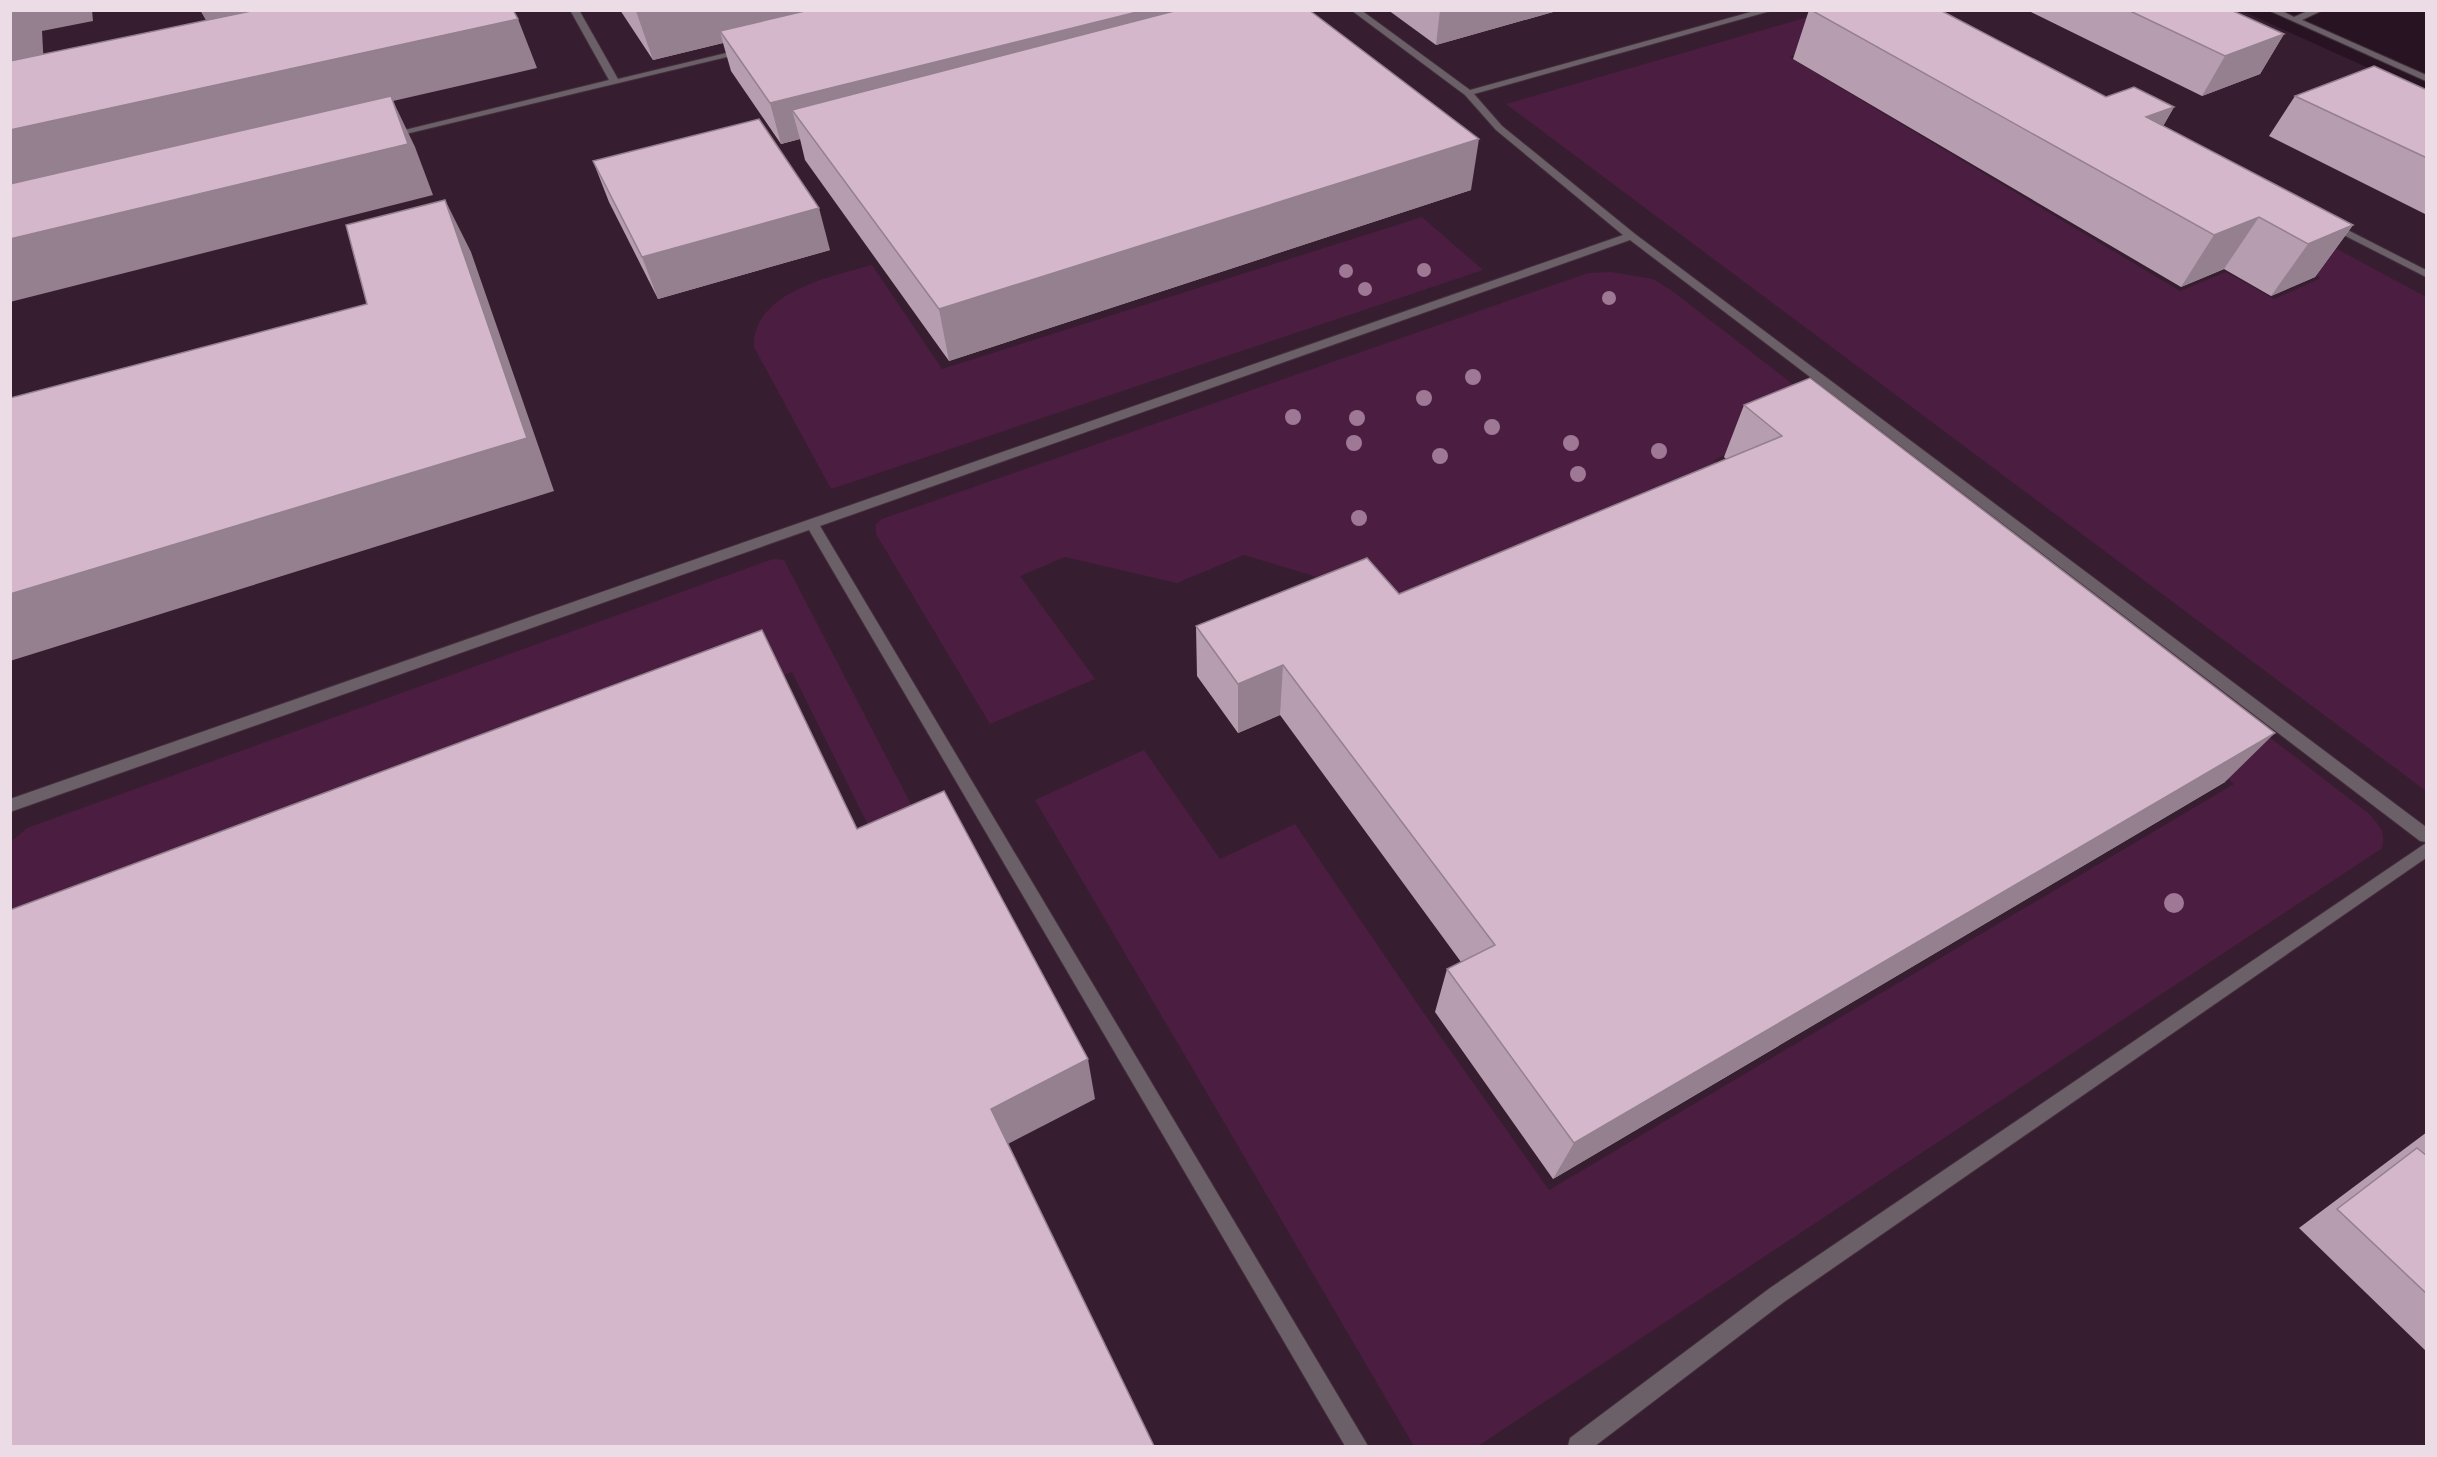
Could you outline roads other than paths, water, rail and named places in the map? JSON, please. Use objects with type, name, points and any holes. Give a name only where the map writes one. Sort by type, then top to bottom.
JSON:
[{"type":"lane","points":[[574,10],[615,82]]},
{"type":"lane","points":[[1355,10],[1468,93],[1499,128],[1631,236],[2427,836]]},
{"type":"lane","points":[[1468,93],[1770,10]]},
{"type":"lane","points":[[2272,10],[2427,78]]},
{"type":"lane","points":[[2293,20],[2319,10]]},
{"type":"lane","points":[[383,136],[762,48]]},
{"type":"lane","points":[[2322,220],[2427,274]]},
{"type":"lane","points":[[10,806],[1631,236]]},
{"type":"lane","points":[[812,523],[1357,1446]]},
{"type":"lane","points":[[1578,1446],[1777,1294],[2427,850]]}]
